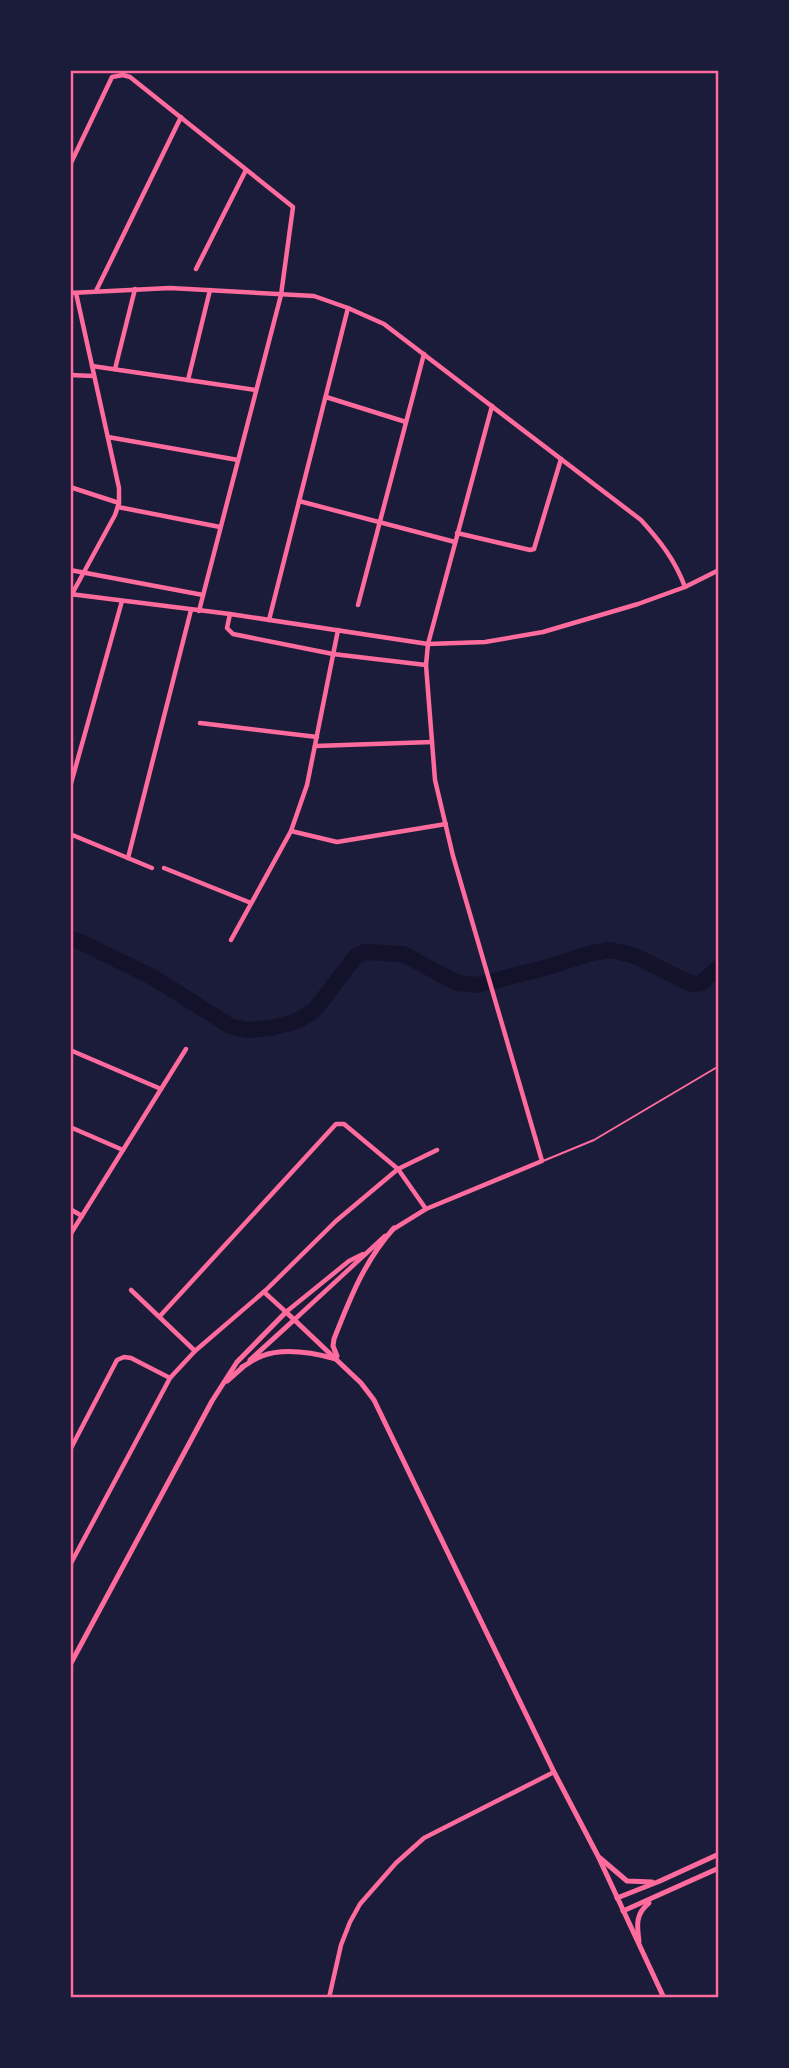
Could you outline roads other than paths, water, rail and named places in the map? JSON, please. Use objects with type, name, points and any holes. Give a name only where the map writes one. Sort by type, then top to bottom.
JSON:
[{"type":"street","points":[[70,165],[112,77],[123,75],[130,77],[293,206],[281,295],[199,611]]},
{"type":"street","points":[[96,292],[181,117]]},
{"type":"street","points":[[196,270],[246,170]]},
{"type":"street","points":[[685,587],[664,546],[640,520],[384,324],[314,296],[170,288],[73,293],[108,437],[119,488],[119,505],[71,594],[230,614],[428,644],[485,642],[543,632],[638,604],[685,587],[719,570]]},
{"type":"street","points":[[114,369],[135,289]]},
{"type":"street","points":[[188,380],[210,290]]},
{"type":"street","points":[[269,620],[348,308]]},
{"type":"street","points":[[358,604],[424,354]]},
{"type":"street","points":[[92,366],[256,390]]},
{"type":"street","points":[[70,375],[94,376]]},
{"type":"street","points":[[326,397],[406,422]]},
{"type":"street","points":[[223,1384],[394,1227],[426,1209],[542,1161],[484,963],[435,780],[426,665],[428,644],[492,406]]},
{"type":"street","points":[[108,437],[238,460]]},
{"type":"street","points":[[457,533],[534,549],[561,459]]},
{"type":"street","points":[[70,487],[119,505],[220,527]]},
{"type":"street","points":[[299,501],[454,542]]},
{"type":"street","points":[[70,570],[203,594]]},
{"type":"street","points":[[70,787],[122,601]]},
{"type":"street","points":[[128,858],[191,610]]},
{"type":"street","points":[[230,614],[228,628],[233,634],[333,654],[426,665]]},
{"type":"street","points":[[231,940],[291,831],[307,785],[338,630]]},
{"type":"street","points":[[200,723],[317,737]]},
{"type":"street","points":[[315,746],[432,742]]},
{"type":"street","points":[[291,831],[337,842],[446,824]]},
{"type":"street","points":[[70,834],[152,868]]},
{"type":"street","points":[[164,868],[251,903]]},
{"type":"street","points":[[70,1235],[186,1049]]},
{"type":"street","points":[[70,1050],[161,1089]]},
{"type":"street","points":[[160,1316],[336,1124],[344,1124],[398,1169],[426,1209]]},
{"type":"street","points":[[70,1127],[123,1150]]},
{"type":"street","points":[[70,1565],[170,1378],[195,1352],[264,1292],[335,1221],[398,1169],[437,1150]]},
{"type":"street","points":[[70,1209],[82,1216]]},
{"type":"street","points":[[338,1359],[333,1346],[334,1339],[359,1278],[380,1243],[394,1227]]},
{"type":"street","points":[[70,1665],[181,1457],[237,1362],[286,1312],[349,1261],[366,1252]]},
{"type":"street","points":[[131,1290],[134,1296],[160,1316],[195,1352]]},
{"type":"street","points":[[264,1292],[338,1359],[361,1382],[374,1400],[554,1772],[598,1856],[664,1998]]},
{"type":"street","points":[[242,1367],[263,1355],[279,1353],[314,1353],[338,1359]]},
{"type":"street","points":[[70,1450],[117,1360],[131,1358],[170,1378]]},
{"type":"street","points":[[329,1998],[341,1945],[350,1922],[360,1905],[396,1863],[424,1838],[554,1772]]},
{"type":"street","points":[[617,1898],[719,1854]]},
{"type":"street","points":[[598,1856],[627,1881],[660,1881]]},
{"type":"street","points":[[623,1911],[719,1868]]},
{"type":"street","points":[[639,1945],[639,1913],[646,1905],[680,1886]]},
{"type":"lane","points":[[542,1161],[594,1140],[719,1066]]},
{"type":"waterway","points":[[70,939],[154,978],[230,1026],[247,1030],[295,1022],[314,1011],[355,957],[365,952],[403,954],[457,983],[477,985],[610,950],[633,955],[691,984],[701,983],[719,967]]}]
